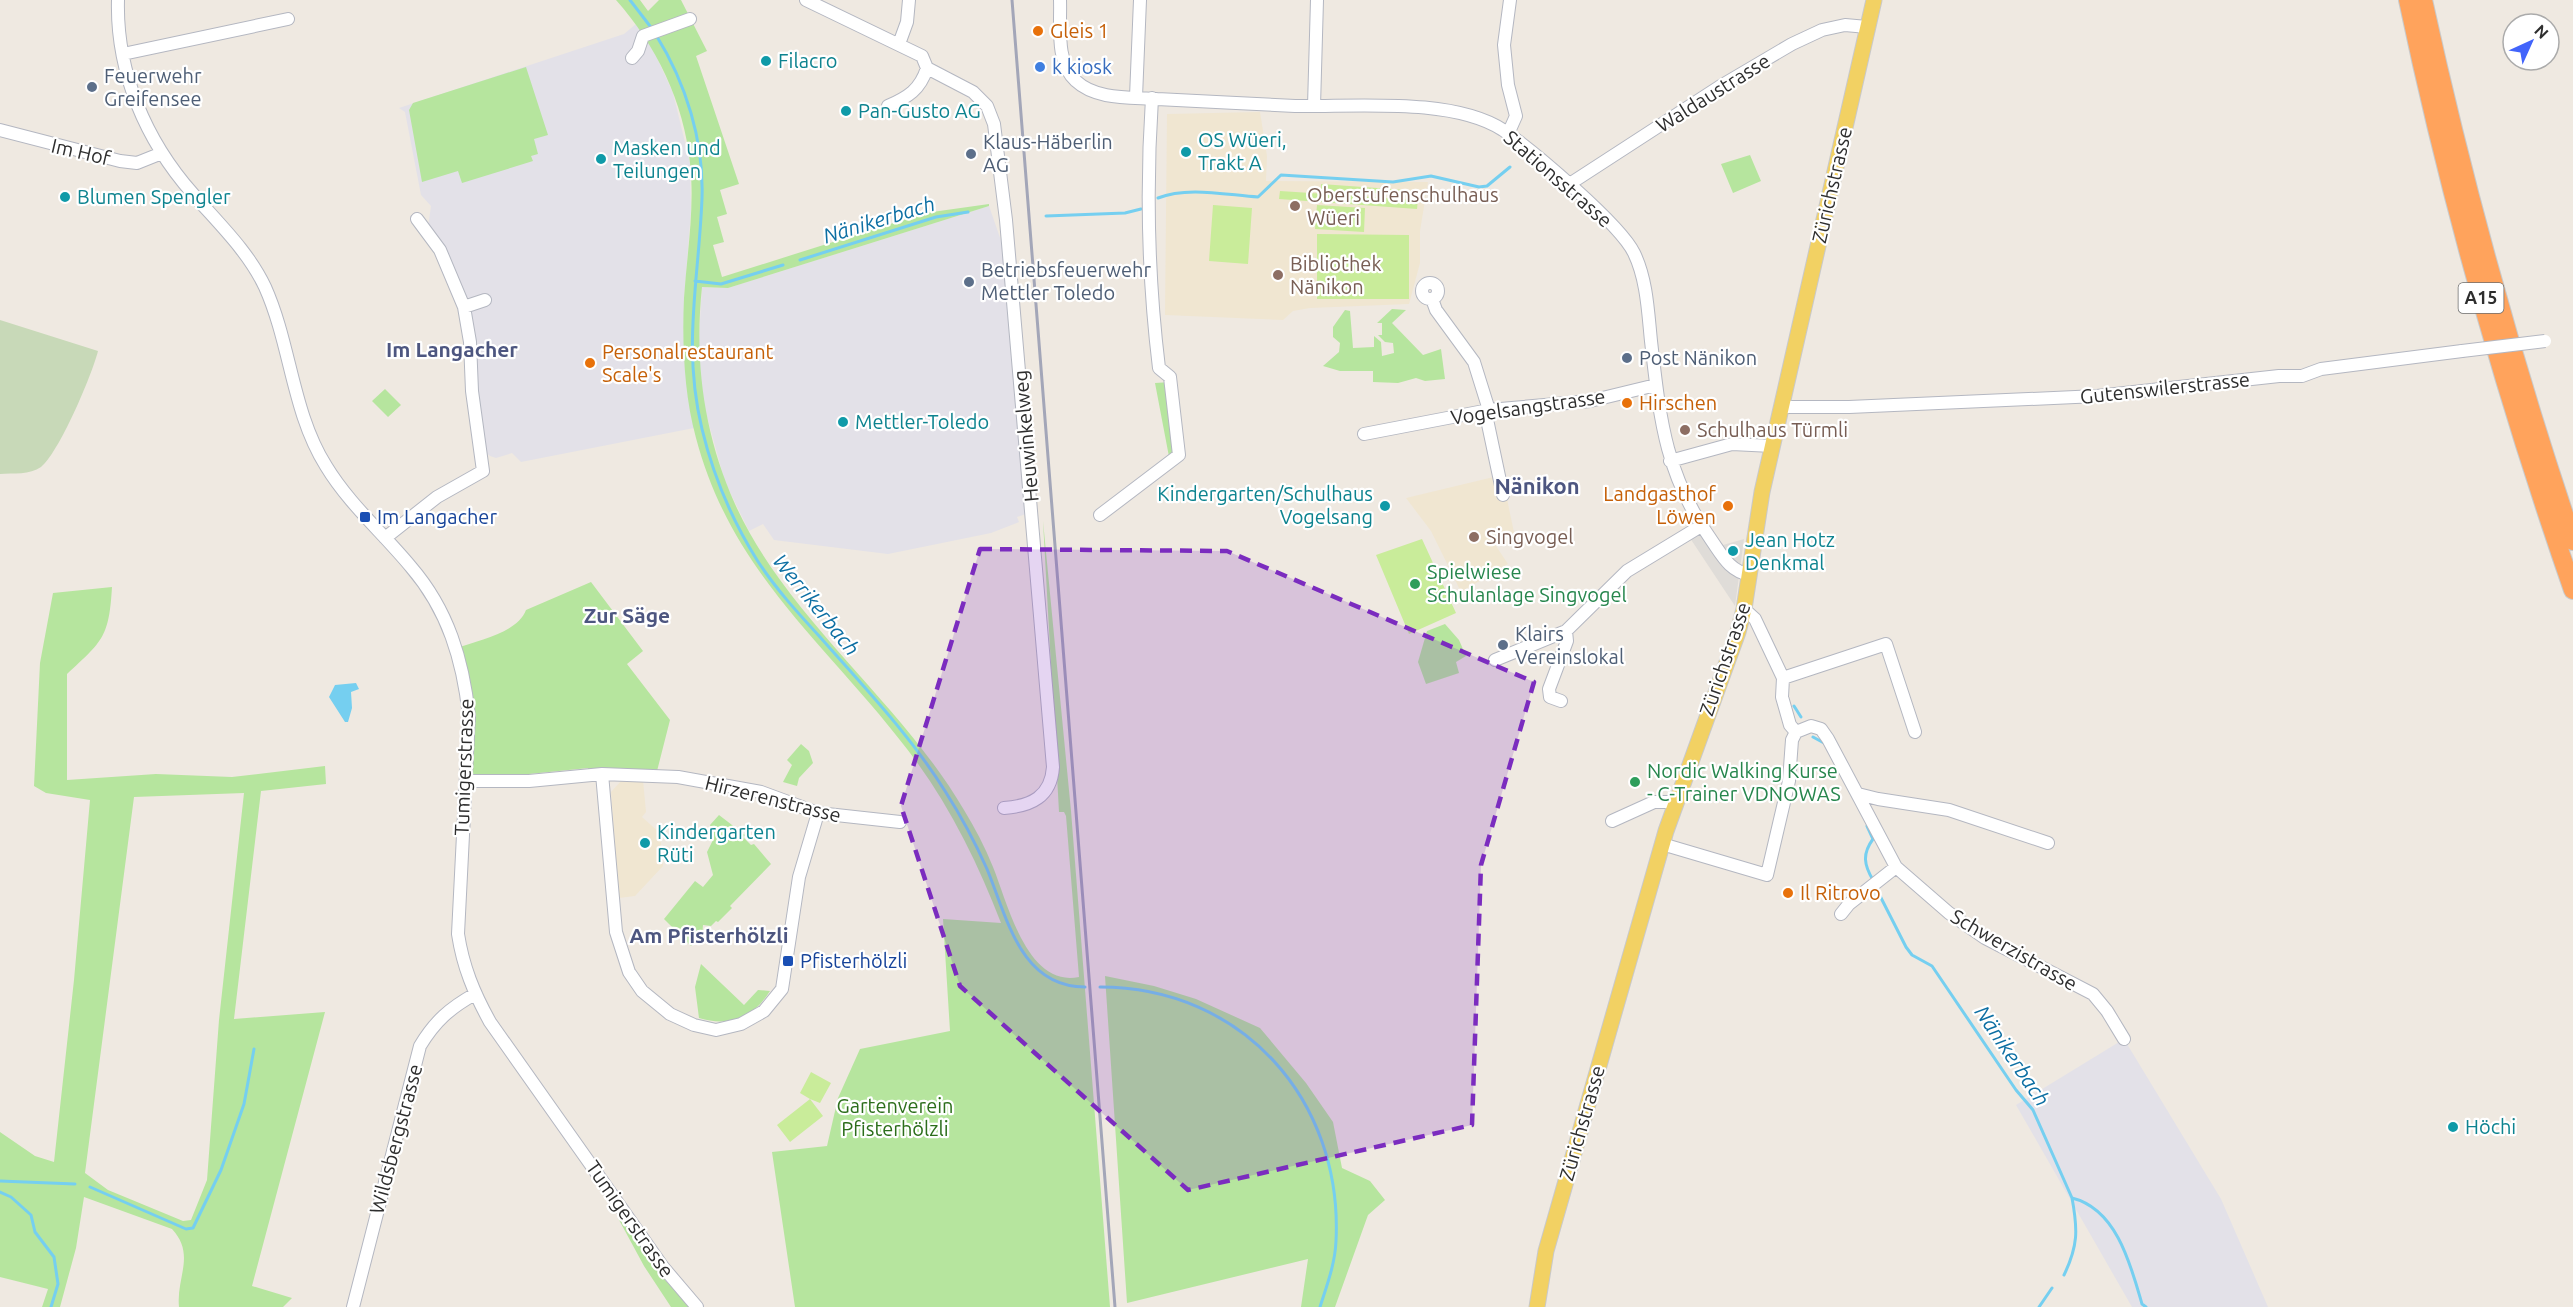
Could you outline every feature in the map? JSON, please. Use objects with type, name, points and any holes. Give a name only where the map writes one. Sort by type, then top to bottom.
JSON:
[{"type":"highway","name":"A15","points":[[2408,0],[2476,282],[2522,439],[2573,590]]},
{"type":"highway","name":"A15","points":[[2423,0],[2492,277],[2537,435],[2573,541]]},
{"type":"main road","name":"Zürichstrasse","points":[[1537,1307],[1551,1233],[1662,844],[1744,609],[1762,492],[1874,0]]},
{"type":"street","name":"Tumigerstrasse","points":[[118,0],[123,54],[141,112],[162,153],[252,263],[274,310],[302,413],[316,448],[346,494],[425,585],[442,611],[457,648],[466,681],[469,716],[458,934],[462,961],[475,994],[490,1022],[663,1268],[697,1307]]},
{"type":"street","points":[[806,0],[922,56],[927,68],[923,79],[913,93],[888,106]]},
{"type":"street","points":[[899,44],[907,22],[909,0]]},
{"type":"street","points":[[1059,0],[1061,39],[1067,36],[1066,0]]},
{"type":"street","points":[[1136,97],[1140,0]]},
{"type":"street","points":[[1314,106],[1317,0]]},
{"type":"street","points":[[1508,134],[1516,116],[1508,85],[1504,45],[1510,0]]},
{"type":"street","points":[[123,54],[288,19]]},
{"type":"street","points":[[632,58],[638,51],[643,36],[690,19]]},
{"type":"street","name":"Waldaustrasse","points":[[1568,185],[1712,91],[1792,44],[1822,30],[1845,26],[1867,27]]},
{"type":"street","name":"Stationsstrasse","points":[[1061,39],[1065,66],[1076,81],[1100,93],[1152,98],[1314,106],[1440,109],[1485,120],[1508,134],[1613,225],[1634,252],[1646,294],[1656,385],[1670,461],[1682,492],[1701,526],[1731,568],[1750,575]]},
{"type":"street","name":"Heuwinkelweg","points":[[927,68],[973,92],[991,115],[1006,220],[1053,767],[1050,783],[1041,796],[1025,806],[1004,808]]},
{"type":"street","points":[[1100,515],[1179,455],[1170,377],[1159,368],[1150,276],[1149,188],[1152,98]]},
{"type":"street","name":"Im Hof","points":[[0,130],[120,161],[137,163],[149,161],[162,153]]},
{"type":"street","points":[[385,538],[436,497],[483,471],[464,307],[440,250],[417,219]]},
{"type":"street","points":[[1432,299],[1436,310],[1474,362],[1487,410],[1503,495]]},
{"type":"street","points":[[464,307],[485,300]]},
{"type":"street","name":"Gutenswilerstrasse","points":[[1781,407],[1849,407],[2097,396],[2279,376],[2301,376],[2321,369],[2545,341]]},
{"type":"street","name":"Vogelsangstrasse","points":[[1364,434],[1487,410],[1590,401],[1656,385]]},
{"type":"street","points":[[1670,461],[1732,444],[1772,446]]},
{"type":"street","points":[[1495,660],[1566,631],[1627,571],[1701,526]]},
{"type":"street","points":[[1662,844],[1767,875],[1785,806],[1792,740],[1796,732],[1790,725],[1782,697],[1783,678],[1755,619],[1744,609]]},
{"type":"street","points":[[1561,701],[1550,697],[1549,689],[1567,641],[1566,631]]},
{"type":"street","points":[[1783,678],[1886,644],[1915,732]]},
{"type":"street","name":"Schwerzistrasse","points":[[1796,732],[1811,726],[1821,729],[1842,762],[1896,867],[1949,913],[1985,938],[2092,994],[2107,1011],[2124,1039]]},
{"type":"street","points":[[602,774],[616,932],[629,972],[642,991],[670,1014],[694,1025],[716,1030],[741,1024],[764,1011],[782,989],[799,877],[818,813]]},
{"type":"street","name":"Hirzerenstrasse","points":[[467,781],[529,781],[602,774],[667,776],[761,792],[818,813],[900,822]]},
{"type":"street","points":[[1858,794],[1878,800],[1949,810],[2048,843]]},
{"type":"street","points":[[1612,821],[1654,802],[1675,802]]},
{"type":"street","points":[[1841,914],[1849,904],[1896,867]]},
{"type":"street","name":"Wildsbergstrasse","points":[[353,1307],[420,1046],[431,1026],[449,1008],[475,994]]},
{"type":"highlighted area","points":[[980,549],[1227,551],[1534,682],[1481,865],[1472,1125],[1188,1190],[960,986],[901,806]]},
{"type":"shaded area","points":[[636,24],[653,49],[673,93],[690,163],[691,211],[684,300],[685,354],[694,428],[521,462],[512,453],[496,458],[485,452],[479,422],[476,349],[428,227],[431,206],[421,195],[405,112],[399,108],[624,34]]},
{"type":"shaded area","name":"Oberstufenschulhaus Wüeri","points":[[1260,112],[1267,156],[1266,181],[1428,182],[1420,231],[1420,263],[1409,304],[1310,308],[1293,311],[1283,320],[1165,315],[1167,114]]},
{"type":"shaded area","name":"Mettler-Toledo","points":[[989,206],[1006,255],[1026,514],[1017,517],[1019,522],[991,533],[888,554],[774,540],[763,524],[749,531],[725,482],[704,406],[698,354],[702,287],[728,288]]},
{"type":"shaded area","name":"Singvogel","points":[[1502,475],[1516,542],[1496,546],[1508,564],[1461,592],[1431,531],[1406,498]]},
{"type":"shaded area","points":[[1701,526],[1716,547],[1744,539],[1735,606],[1688,535]]},
{"type":"shaded area","points":[[622,780],[643,780],[646,812],[642,817],[660,833],[663,866],[635,896],[619,898],[611,792]]},
{"type":"shaded area","points":[[2124,1039],[2221,1199],[2268,1307],[2132,1307],[2016,1105]]},
{"type":"green space","name":"Gartenverein Pfisterhölzli","points":[[616,0],[640,0],[648,11],[659,0],[681,0],[707,51],[696,56],[739,184],[720,190],[727,214],[717,217],[724,242],[713,245],[722,277],[925,213],[989,204],[989,206],[728,288],[702,287],[699,343],[704,398],[724,478],[757,546],[813,622],[938,770],[980,838],[1013,921],[1033,957],[1046,970],[1061,977],[1079,977],[1066,816],[1064,812],[1059,812],[1043,521],[1071,811],[1110,1307],[795,1307],[772,1152],[827,1146],[838,1098],[860,1049],[950,1031],[943,919],[1001,923],[972,855],[936,790],[907,749],[814,640],[757,568],[733,529],[712,486],[692,421],[685,368],[684,298],[692,197],[687,140],[682,118],[666,76],[644,36]]},
{"type":"green space","points":[[526,67],[548,135],[534,139],[538,154],[531,156],[533,161],[462,183],[458,171],[422,182],[409,110],[413,103]]},
{"type":"green space","points":[[1750,155],[1761,181],[1733,193],[1721,164]]},
{"type":"green space","points":[[1321,184],[1405,190],[1405,194],[1321,191]]},
{"type":"green space","points":[[1280,191],[1418,200],[1417,209],[1279,199]]},
{"type":"green space","points":[[1213,205],[1252,208],[1248,264],[1209,261]]},
{"type":"green space","points":[[1317,205],[1365,208],[1364,232],[1315,229]]},
{"type":"green space","points":[[1317,234],[1409,235],[1409,299],[1317,299]]},
{"type":"green space","points":[[1392,309],[1406,310],[1392,323],[1423,355],[1441,349],[1445,379],[1425,381],[1416,378],[1398,383],[1373,382],[1373,371],[1340,371],[1323,366],[1339,352],[1340,343],[1333,337],[1333,327],[1345,310],[1350,311],[1353,348],[1374,347],[1374,336],[1381,342],[1382,356],[1394,353],[1393,343],[1385,342],[1378,335],[1382,335],[1382,323],[1377,323]]},
{"type":"green space","points":[[0,320],[98,351],[82,395],[57,446],[37,470],[0,474]]},
{"type":"green space","points":[[1171,382],[1179,455],[1170,462],[1155,383]]},
{"type":"green space","points":[[385,389],[401,405],[388,417],[372,401]]},
{"type":"green space","name":"Spielwiese Schulanlage Singvogel","points":[[1422,539],[1456,613],[1409,634],[1376,555]]},
{"type":"green space","points":[[591,582],[643,651],[627,664],[670,720],[656,775],[589,775],[588,768],[529,774],[529,781],[467,781],[469,716],[457,648],[506,630],[515,625],[526,610]]},
{"type":"green space","points":[[112,587],[109,617],[102,637],[89,654],[67,674],[67,780],[156,774],[232,777],[325,766],[326,784],[261,791],[234,1019],[325,1012],[252,1286],[292,1298],[283,1307],[179,1307],[184,1257],[183,1248],[172,1229],[84,1197],[76,1248],[60,1307],[42,1307],[48,1289],[0,1277],[0,1132],[35,1156],[54,1162],[74,980],[90,800],[46,793],[34,786],[40,663],[53,593]],"holes":[[[244,793],[219,1020],[207,1180],[191,1220],[183,1221],[108,1190],[85,1173],[134,797]]]},
{"type":"green space","points":[[1445,624],[1459,640],[1466,656],[1456,662],[1459,673],[1426,684],[1418,662],[1427,631]]},
{"type":"green space","points":[[801,744],[809,751],[813,763],[799,778],[797,786],[783,782],[792,765],[787,760]]},
{"type":"green space","points":[[719,815],[745,835],[743,837],[751,845],[754,844],[771,864],[730,906],[732,908],[718,922],[716,921],[711,926],[703,925],[702,937],[691,946],[664,919],[695,881],[703,887],[713,875],[707,852],[714,838],[710,825]]},
{"type":"green space","points":[[701,964],[744,1005],[758,990],[770,991],[756,1008],[739,1018],[730,1021],[710,1021],[699,1018],[695,987]]},
{"type":"green space","points":[[1105,976],[1154,986],[1196,999],[1260,1028],[1306,1083],[1333,1122],[1342,1168],[1370,1181],[1385,1200],[1368,1215],[1335,1307],[1301,1307],[1308,1259],[1127,1303]]},
{"type":"green space","points":[[811,1072],[831,1083],[820,1103],[800,1093]]},
{"type":"green space","points":[[810,1099],[823,1116],[790,1142],[777,1125]]},
{"type":"green space","points":[[620,1216],[665,1280],[690,1307],[671,1307],[644,1266],[618,1218]]},
{"type":"water","points":[[356,683],[359,689],[351,692],[352,708],[348,722],[345,722],[329,697],[335,685]]},
{"type":"waterway","name":"Werrikerbach","points":[[630,0],[653,30]]},
{"type":"waterway","name":"Werrikerbach","points":[[656,35],[667,53],[684,93],[700,155],[702,198],[693,313],[693,370],[696,399],[706,446],[732,513],[748,545],[771,580],[886,712],[931,770],[973,839],[1019,946],[1045,975],[1063,984],[1085,987]]},
{"type":"waterway","name":"Nänikerbach","points":[[1158,198],[1182,192],[1258,197],[1281,175],[1393,182],[1431,176],[1479,187],[1487,186],[1510,167]]},
{"type":"waterway","name":"Nänikerbach","points":[[1046,216],[1125,213],[1141,209]]},
{"type":"waterway","name":"Nänikerbach","points":[[800,260],[936,217],[968,212]]},
{"type":"waterway","name":"Nänikerbach","points":[[695,281],[721,284],[783,265]]},
{"type":"waterway","name":"Nänikerbach","points":[[1794,706],[1801,717]]},
{"type":"waterway","name":"Nänikerbach","points":[[1813,737],[1824,743]]},
{"type":"waterway","name":"Nänikerbach","points":[[1867,826],[1873,839],[1867,850],[1866,860],[1873,880]]},
{"type":"waterway","name":"Nänikerbach","points":[[1876,888],[1906,947],[1912,955],[1932,966],[2016,1090],[2033,1110],[2072,1198],[2087,1204],[2111,1226],[2127,1257],[2142,1304],[2146,1307]]},
{"type":"waterway","name":"Werrikerbach","points":[[1100,987],[1151,992],[1198,1007],[1239,1030],[1274,1061],[1302,1099],[1322,1142],[1334,1190],[1335,1250],[1320,1307]]},
{"type":"waterway","points":[[90,1187],[186,1229],[193,1228],[221,1170],[244,1104],[254,1049]]},
{"type":"waterway","points":[[0,1181],[75,1184]]},
{"type":"waterway","points":[[0,1192],[11,1197],[31,1215],[35,1232],[54,1257],[58,1284],[51,1307]]},
{"type":"waterway","points":[[2064,1275],[2076,1238],[2072,1198]]},
{"type":"waterway","points":[[2039,1307],[2052,1288]]},
{"type":"railway","points":[[1012,0],[1115,1307]]},
{"type":"place","name":"Gleis 1","points":[[1038,31]]},
{"type":"place","name":"Filacro","points":[[766,61]]},
{"type":"place","name":"k kiosk","points":[[1040,67]]},
{"type":"place","name":"Feuerwehr Greifensee","points":[[92,87]]},
{"type":"place","name":"Pan-Gusto AG","points":[[846,111]]},
{"type":"place","name":"OS Wüeri, Trakt A","points":[[1186,152]]},
{"type":"place","name":"Klaus-Häberlin AG","points":[[971,154]]},
{"type":"place","name":"Masken und Teilungen","points":[[601,159]]},
{"type":"place","name":"Blumen Spengler","points":[[65,197]]},
{"type":"place","name":"Oberstufenschulhaus Wüeri","points":[[1295,206]]},
{"type":"place","name":"Bibliothek Nänikon","points":[[1278,275]]},
{"type":"place","name":"Betriebsfeuerwehr Mettler Toledo","points":[[969,282]]},
{"type":"place","name":"Post Nänikon","points":[[1627,358]]},
{"type":"place","name":"Personalrestaurant Scale's","points":[[590,363]]},
{"type":"place","name":"Hirschen","points":[[1627,403]]},
{"type":"place","name":"Mettler-Toledo","points":[[843,422]]},
{"type":"place","name":"Schulhaus Türmli","points":[[1685,430]]},
{"type":"place","name":"Kindergarten/Schulhaus Vogelsang","points":[[1385,506]]},
{"type":"place","name":"Landgasthof Löwen","points":[[1728,506]]},
{"type":"place","name":"Im Langacher","points":[[365,517]]},
{"type":"place","name":"Singvogel","points":[[1474,537]]},
{"type":"place","name":"Jean Hotz Denkmal","points":[[1733,551]]},
{"type":"place","name":"Spielwiese Schulanlage Singvogel","points":[[1415,584]]},
{"type":"place","name":"Klairs Vereinslokal","points":[[1503,645]]},
{"type":"place","name":"Nordic Walking Kurse - C-Trainer VDNOWAS","points":[[1635,782]]},
{"type":"place","name":"Kindergarten Rüti","points":[[645,843]]},
{"type":"place","name":"Il Ritrovo","points":[[1788,893]]},
{"type":"place","name":"Pfisterhölzli","points":[[788,961]]},
{"type":"place","name":"Höchi","points":[[2453,1127]]},
{"type":"district","name":"Im Langacher","points":[[452,350]]},
{"type":"district","name":"Nänikon","points":[[1537,486]]},
{"type":"district","name":"Zur Säge","points":[[627,616]]},
{"type":"district","name":"Am Pfisterhölzli","points":[[709,936]]}]
